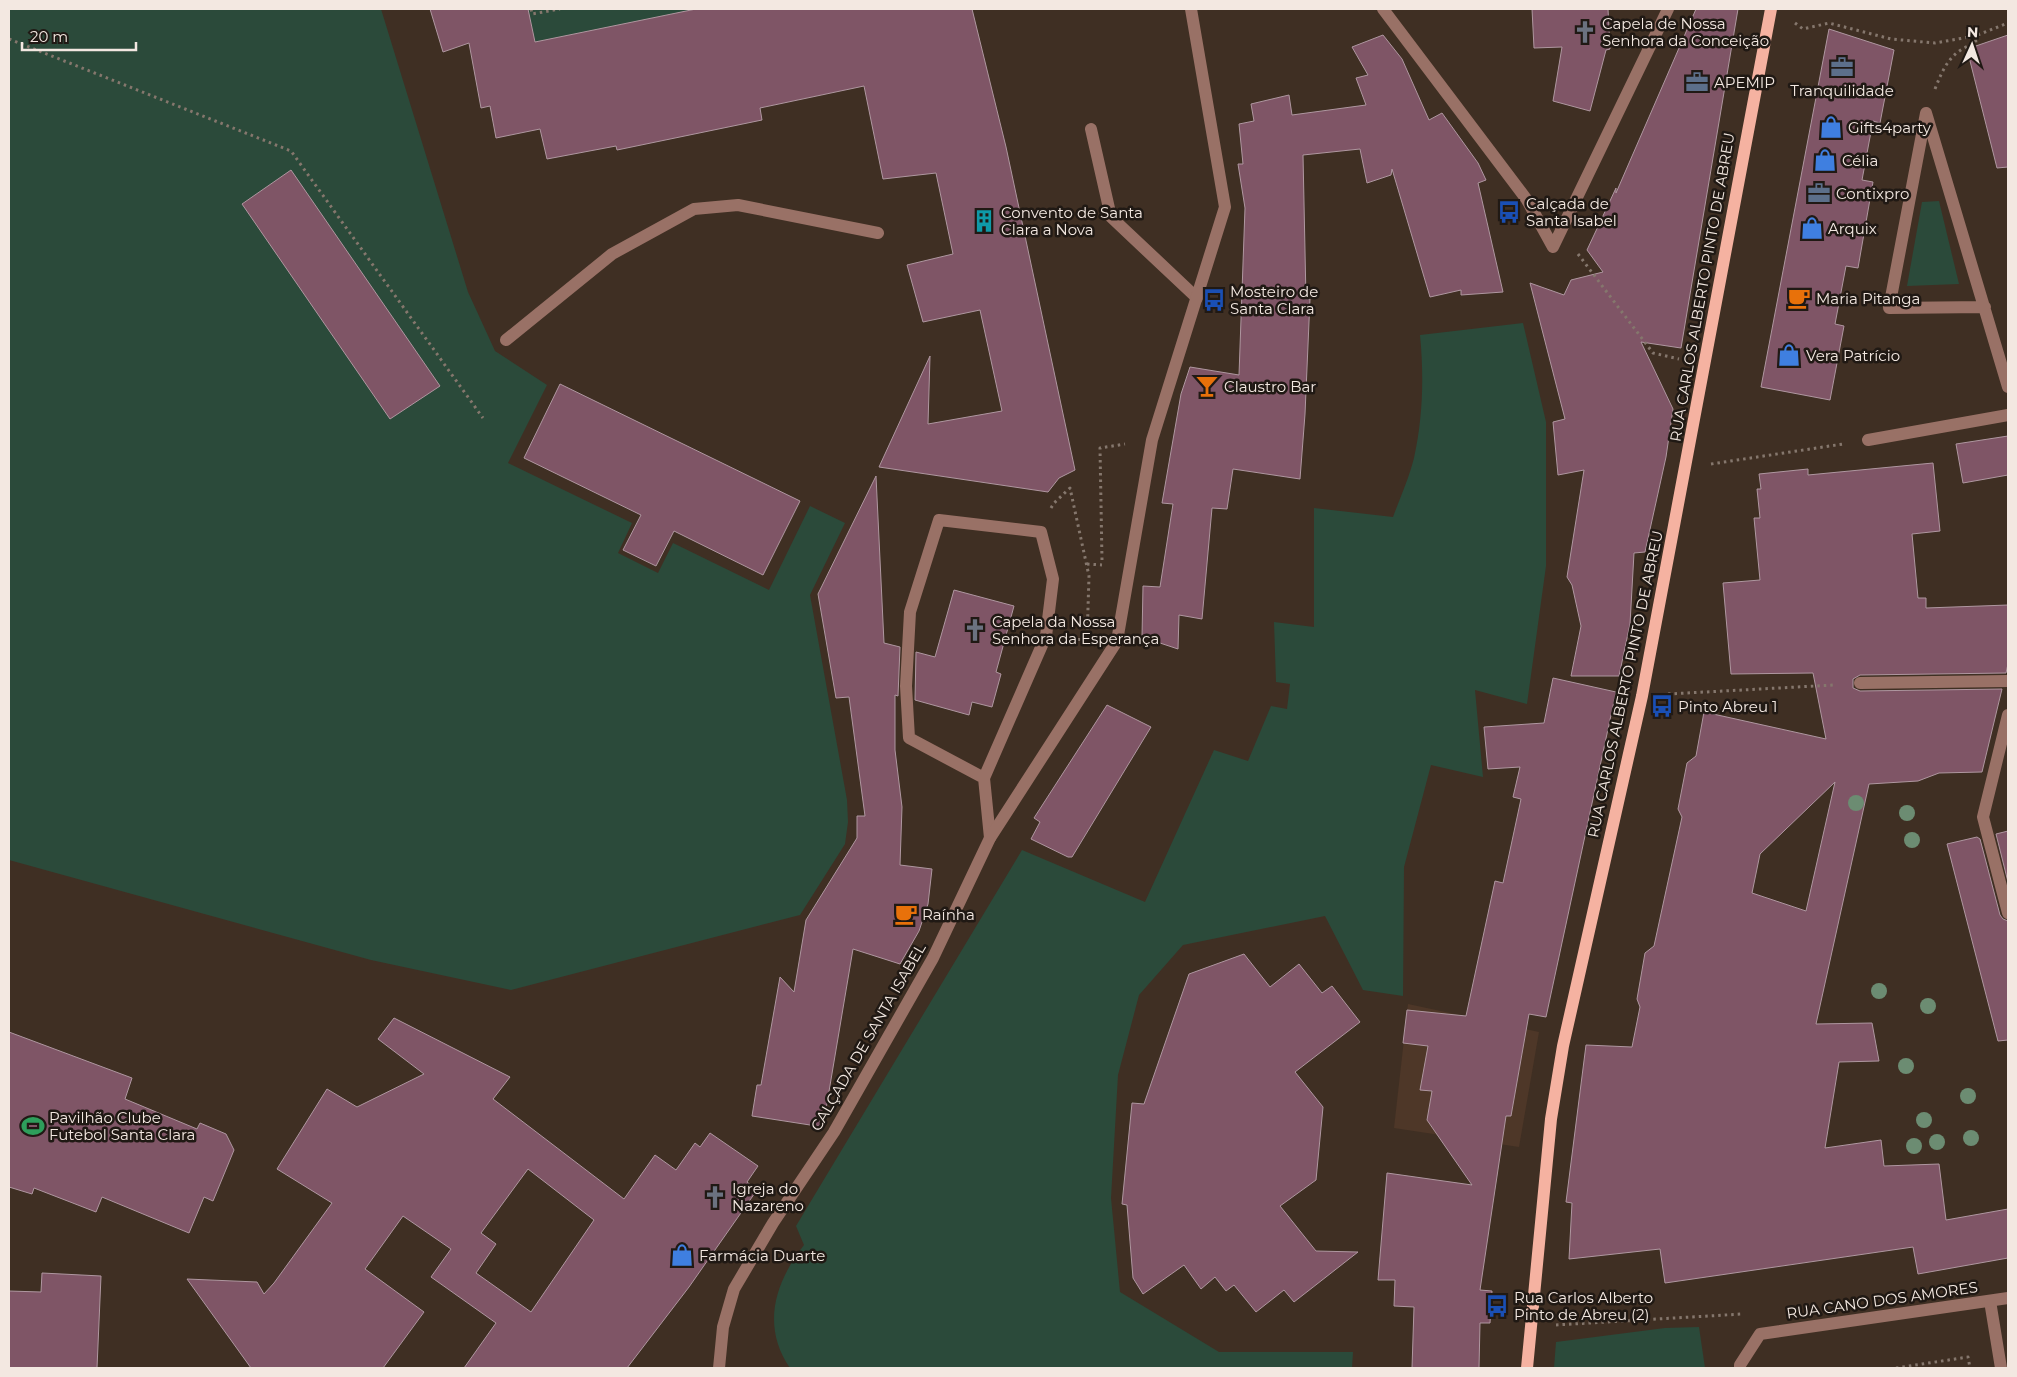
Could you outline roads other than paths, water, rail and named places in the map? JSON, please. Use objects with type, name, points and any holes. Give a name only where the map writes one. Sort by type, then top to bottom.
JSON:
[{"type":"main road","name":"RUA CARLOS ALBERTO PINTO DE ABREU","points":[[1527,1368],[1550,1128],[1561,1054],[1642,696],[1771,9]]},
{"type":"street","name":"CALÇADA DE SANTA ISABEL","points":[[719,1368],[723,1327],[734,1289],[773,1223],[834,1132],[928,967],[990,838],[1116,641],[1152,440],[1225,207],[1191,9]]},
{"type":"street","points":[[1383,9],[1527,200],[1553,247],[1668,9]]},
{"type":"street","points":[[1985,307],[1889,308],[1926,113],[1985,307],[2008,387]]},
{"type":"street","points":[[1090,129],[1111,217],[1197,298]]},
{"type":"street","points":[[506,340],[612,254],[694,209],[738,205],[878,233]]},
{"type":"street","points":[[1868,440],[2008,415]]},
{"type":"street","points":[[984,778],[909,738],[906,686],[910,612],[939,520],[1041,532],[1053,579],[1046,636],[984,778],[990,838]]},
{"type":"street","points":[[1860,683],[2008,681]]},
{"type":"street","points":[[2008,715],[1983,817],[2008,912]]},
{"type":"street","name":"RUA CANO DOS AMORES","points":[[1740,1368],[1740,1365],[1760,1334],[2008,1298]]},
{"type":"street","points":[[1990,1301],[2001,1368]]},
{"type":"place","name":"Capela de Nossa Senhora da Conceição","points":[[1585,32]]},
{"type":"place","name":"Tranquilidade","points":[[1842,67]]},
{"type":"place","name":"APEMIP","points":[[1697,82]]},
{"type":"place","name":"Gifts4party","points":[[1831,127]]},
{"type":"place","name":"Célia","points":[[1825,160]]},
{"type":"place","name":"Contixpro","points":[[1819,193]]},
{"type":"place","name":"Calçada de Santa Isabel","points":[[1509,212]]},
{"type":"place","name":"Convento de Santa Clara a Nova","points":[[984,221]]},
{"type":"place","name":"Arquix","points":[[1812,228]]},
{"type":"place","name":"Maria Pitanga","points":[[1799,298]]},
{"type":"place","name":"Mosteiro de Santa Clara","points":[[1214,300]]},
{"type":"place","name":"Vera Patrício","points":[[1789,355]]},
{"type":"place","name":"Claustro Bar","points":[[1207,386]]},
{"type":"place","name":"Capela da Nossa Senhora da Esperança","points":[[975,630]]},
{"type":"place","name":"Pinto Abreu 1","points":[[1662,706]]},
{"type":"place","name":"Raínha","points":[[906,914]]},
{"type":"place","name":"Pavilhão Clube Futebol Santa Clara","points":[[33,1126]]},
{"type":"place","name":"Igreja do Nazareno","points":[[715,1197]]},
{"type":"place","name":"Farmácia Duarte","points":[[682,1255]]},
{"type":"place","name":"Rua Carlos Alberto Pinto de Abreu (2)","points":[[1497,1306]]}]
